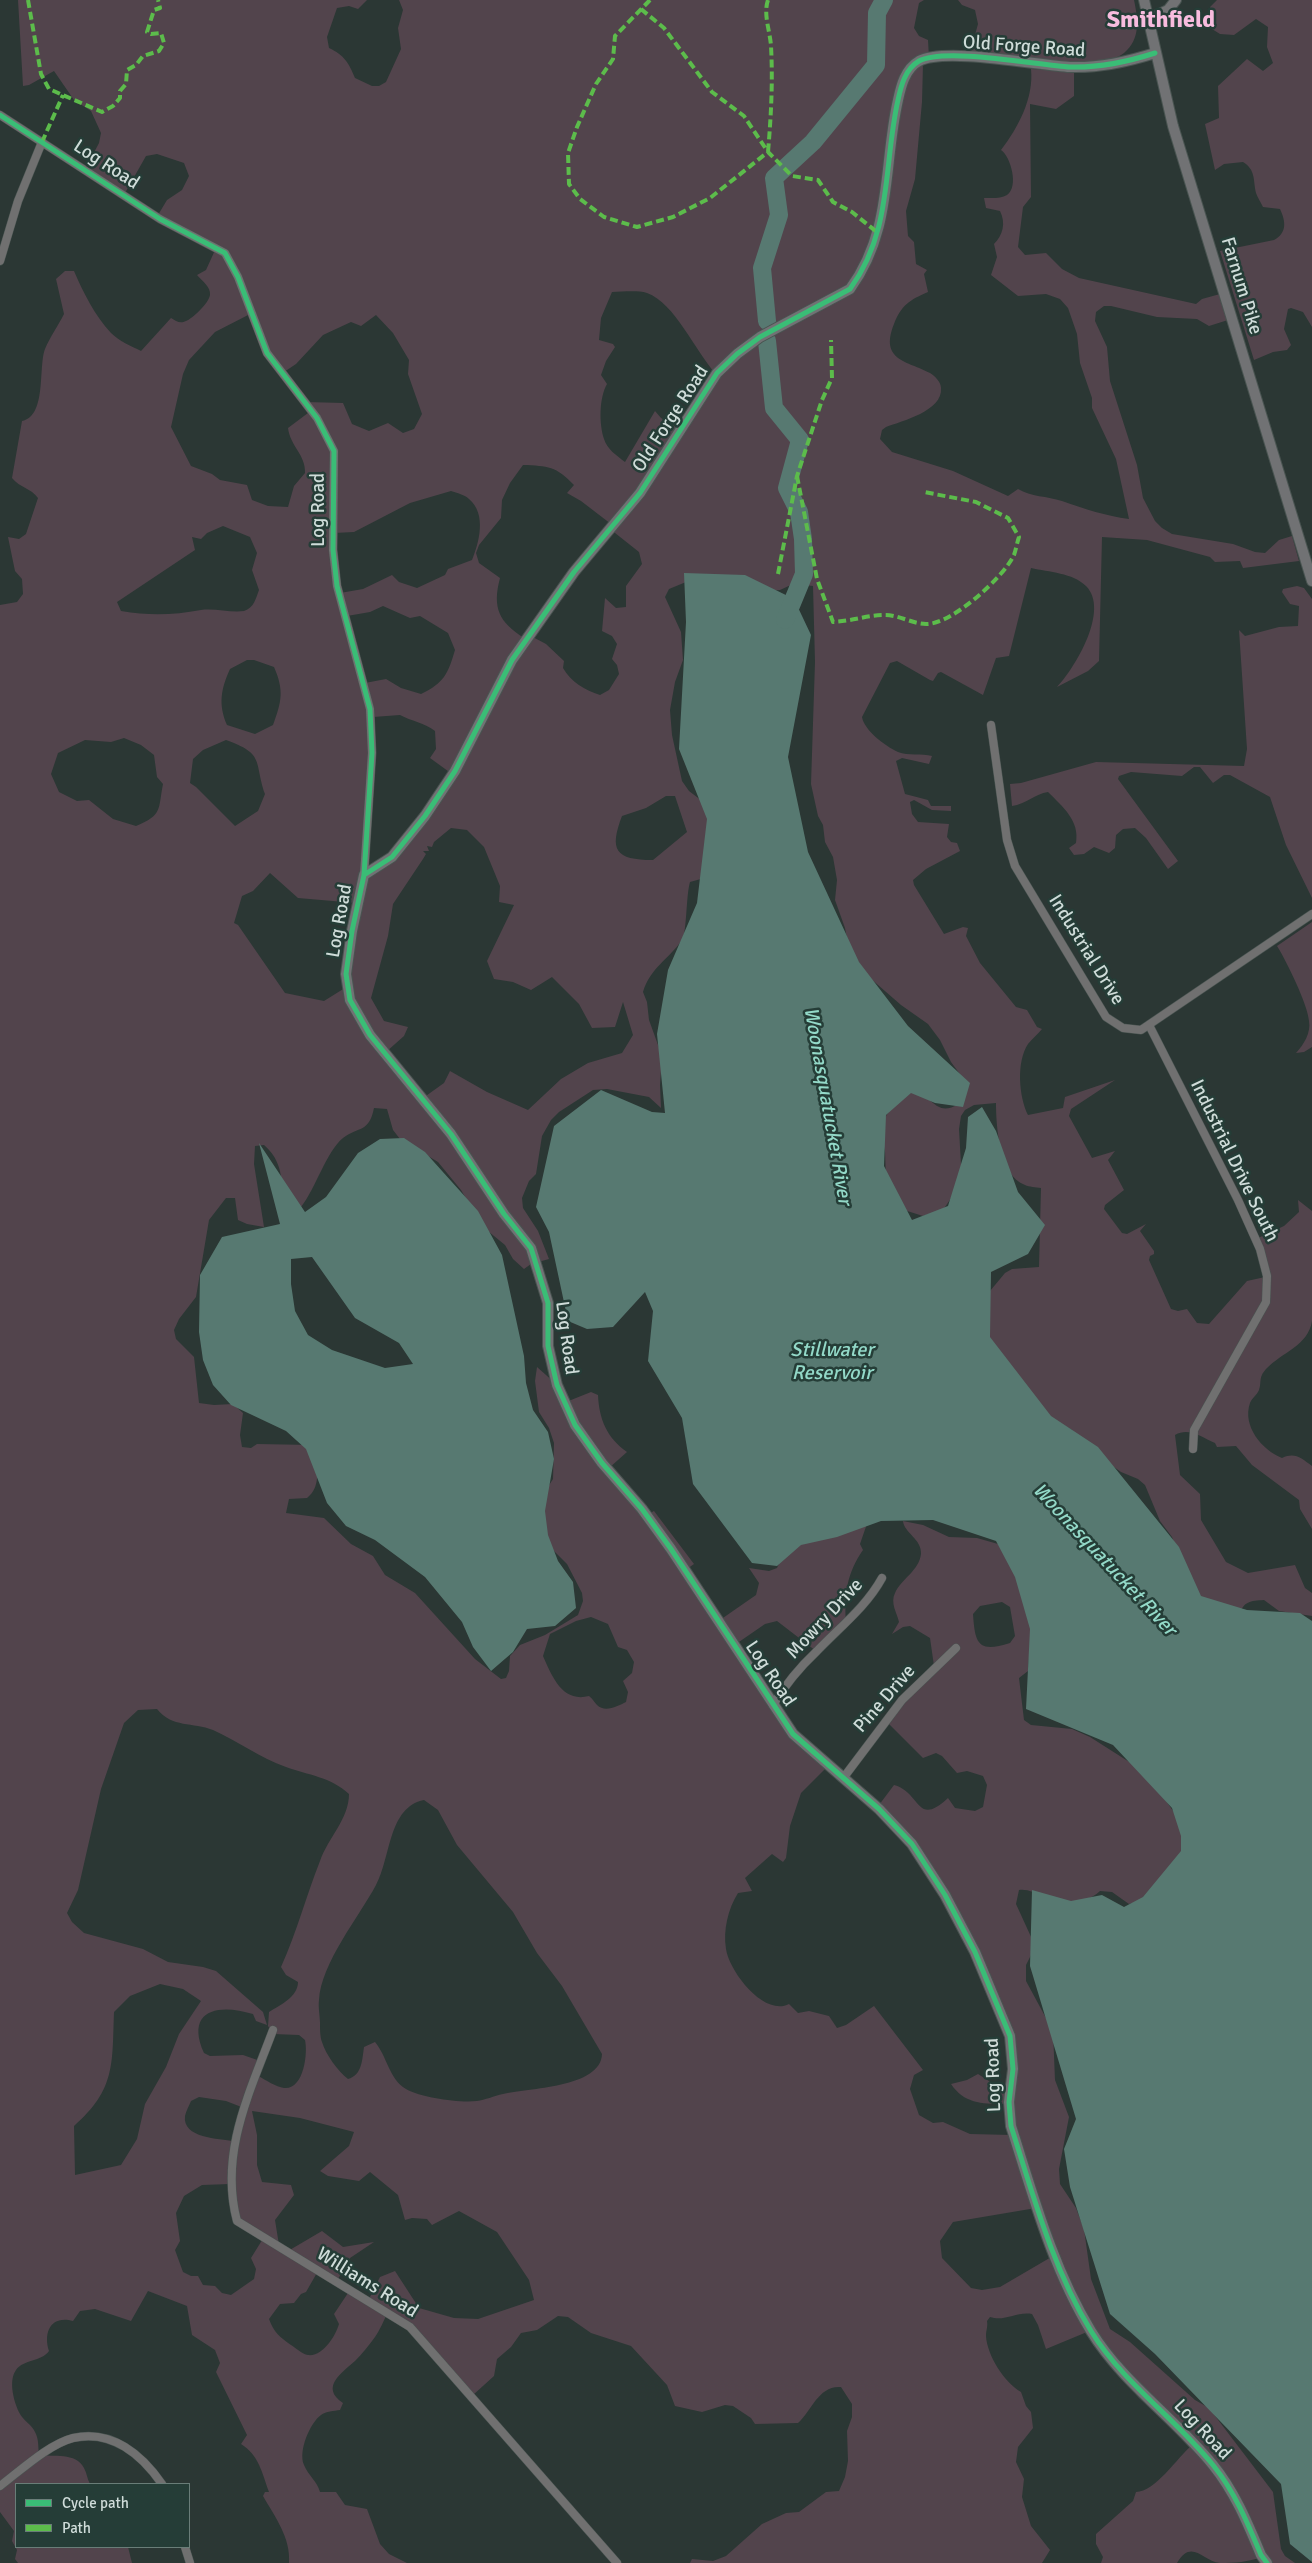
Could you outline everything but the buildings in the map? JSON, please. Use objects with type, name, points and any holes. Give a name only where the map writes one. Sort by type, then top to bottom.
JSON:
[{"type":"street","name":"Farnum Pike","points":[[1144,0],[1173,126],[1312,581]]},
{"type":"street","points":[[1149,20],[1168,10],[1176,0]]},
{"type":"street","name":"Old Forge Road","points":[[364,876],[392,857],[425,816],[455,771],[512,660],[574,572],[640,493],[717,373],[736,354],[760,337],[850,289],[859,277],[881,223],[896,108],[902,83],[913,66],[925,59],[959,56],[1070,67],[1095,66],[1122,64],[1155,53]]},
{"type":"street","name":"Log Road","points":[[0,115],[160,219],[225,253],[238,277],[267,352],[317,418],[334,451],[333,550],[336,578],[370,710],[372,753],[364,876],[352,931],[346,974],[350,1000],[370,1035],[451,1134],[504,1214],[531,1248],[548,1303],[548,1346],[557,1385],[575,1424],[602,1463],[642,1508],[671,1549],[772,1705],[793,1734],[879,1809],[912,1844],[945,1894],[975,1952],[1010,2036],[1013,2069],[1009,2102],[1011,2126],[1068,2287],[1091,2331],[1112,2360],[1212,2464],[1231,2489],[1261,2556],[1267,2563]]},
{"type":"street","points":[[0,262],[18,200],[42,142]]},
{"type":"street","name":"Industrial Drive","points":[[991,725],[1007,840],[1015,866],[1106,1017],[1123,1028],[1141,1030],[1312,914]]},
{"type":"street","name":"Industrial Drive South","points":[[1149,1025],[1238,1200],[1260,1250],[1267,1276],[1266,1302],[1194,1430],[1193,1449]]},
{"type":"street","name":"Mowry Drive","points":[[772,1705],[785,1685],[872,1597],[882,1578]]},
{"type":"street","name":"Pine Drive","points":[[844,1777],[902,1700],[956,1648]]},
{"type":"street","name":"Williams Road","points":[[273,2030],[239,2122],[232,2159],[230,2197],[237,2221],[410,2327],[617,2563]]},
{"type":"street","points":[[0,2486],[44,2452],[73,2438],[103,2437],[130,2448],[148,2464],[161,2483]]},
{"type":"street","points":[[185,2548],[190,2563]]},
{"type":"shaded area","points":[[18,0],[367,0],[358,9],[349,6],[337,8],[327,37],[329,48],[345,60],[355,78],[372,86],[379,86],[386,82],[401,49],[398,28],[403,10],[399,0],[924,0],[919,3],[914,28],[919,36],[928,40],[929,58],[923,64],[922,102],[915,179],[906,211],[908,236],[914,242],[916,264],[927,270],[924,274],[928,292],[911,301],[903,308],[894,324],[890,336],[890,346],[898,358],[934,376],[939,381],[941,388],[940,396],[936,403],[929,409],[882,430],[880,439],[892,452],[953,471],[1008,496],[1018,489],[1028,494],[1056,499],[1096,512],[1129,519],[1116,459],[1092,408],[1092,398],[1080,363],[1077,334],[1068,308],[1060,299],[1046,294],[1018,296],[991,275],[997,257],[994,244],[1000,237],[1003,220],[1000,211],[986,208],[984,198],[996,198],[1007,195],[1013,186],[1012,172],[1008,159],[1001,150],[1024,112],[1030,91],[1031,69],[1074,71],[1074,96],[1056,109],[1030,104],[1031,197],[1023,207],[1018,247],[1025,255],[1046,253],[1062,269],[1079,278],[1196,304],[1202,299],[1220,294],[1228,320],[1209,326],[1197,319],[1157,317],[1111,306],[1104,306],[1096,312],[1095,321],[1107,347],[1110,381],[1137,465],[1143,498],[1155,521],[1172,534],[1233,544],[1255,552],[1265,553],[1279,540],[1292,536],[1299,561],[1243,568],[1240,561],[1215,562],[1210,557],[1147,540],[1102,537],[1099,661],[1088,671],[1057,687],[1072,667],[1087,638],[1094,609],[1092,596],[1086,586],[1074,578],[1031,568],[1009,656],[996,658],[983,695],[941,672],[938,673],[933,681],[897,661],[890,663],[862,717],[867,727],[881,742],[898,752],[932,756],[929,764],[902,758],[896,761],[905,794],[928,800],[931,806],[951,806],[951,811],[932,810],[914,800],[910,802],[912,814],[918,822],[949,824],[947,837],[951,842],[957,843],[960,851],[926,869],[913,880],[914,885],[944,934],[963,927],[968,928],[966,936],[980,963],[1016,1007],[1027,1010],[1037,1027],[1042,1029],[1024,1051],[1020,1070],[1021,1089],[1028,1115],[1063,1108],[1065,1097],[1115,1080],[1071,1109],[1069,1116],[1092,1158],[1115,1151],[1108,1160],[1124,1190],[1105,1205],[1104,1209],[1122,1233],[1127,1234],[1146,1224],[1140,1231],[1154,1251],[1149,1260],[1171,1309],[1178,1311],[1187,1309],[1197,1323],[1209,1324],[1247,1281],[1265,1277],[1256,1239],[1284,1226],[1299,1212],[1298,1200],[1312,1211],[1312,1321],[1310,1330],[1300,1343],[1266,1369],[1261,1377],[1259,1390],[1250,1403],[1248,1412],[1251,1428],[1267,1449],[1282,1458],[1287,1456],[1298,1457],[1312,1466],[1312,1529],[1300,1509],[1299,1500],[1252,1465],[1236,1446],[1217,1447],[1215,1443],[1190,1432],[1175,1435],[1180,1475],[1200,1494],[1201,1520],[1226,1562],[1248,1573],[1295,1565],[1305,1588],[1312,1593],[1312,1616],[1279,1611],[1264,1600],[1245,1604],[1239,1615],[1186,1593],[1178,1552],[1172,1537],[1160,1521],[1145,1485],[1138,1479],[1121,1472],[1076,1440],[1072,1430],[1021,1401],[975,1309],[1005,1273],[1012,1269],[1039,1267],[1041,1188],[1031,1187],[1016,1180],[1004,1161],[998,1136],[996,1103],[974,1105],[965,1110],[961,1116],[959,1129],[962,1182],[943,1210],[923,1216],[904,1210],[886,1180],[885,1151],[879,1126],[901,1094],[917,1093],[923,1095],[940,1108],[951,1107],[959,1104],[965,1081],[928,1024],[901,1005],[870,978],[849,949],[845,928],[835,900],[837,880],[833,857],[825,842],[823,825],[818,816],[811,784],[815,662],[813,586],[793,584],[780,590],[768,591],[686,582],[669,589],[665,597],[681,632],[683,660],[675,682],[670,710],[672,735],[682,781],[689,791],[706,804],[711,814],[708,877],[690,882],[684,936],[677,947],[650,976],[643,992],[647,1002],[649,1020],[662,1056],[661,1108],[649,1097],[607,1089],[593,1090],[559,1112],[551,1120],[542,1136],[536,1174],[529,1181],[522,1198],[523,1208],[538,1231],[549,1259],[531,1264],[524,1269],[513,1259],[505,1245],[483,1227],[461,1190],[438,1162],[400,1139],[393,1130],[387,1109],[374,1108],[369,1122],[363,1128],[343,1138],[331,1152],[312,1190],[301,1207],[283,1191],[280,1172],[273,1155],[264,1145],[255,1146],[254,1164],[264,1227],[247,1224],[238,1220],[235,1198],[226,1198],[209,1220],[196,1297],[179,1319],[174,1330],[176,1339],[194,1357],[199,1403],[214,1405],[233,1404],[243,1413],[240,1435],[242,1447],[251,1448],[257,1444],[311,1445],[317,1466],[315,1487],[307,1498],[289,1499],[286,1513],[324,1518],[351,1544],[373,1556],[385,1575],[415,1593],[475,1659],[501,1679],[506,1678],[509,1671],[510,1656],[520,1645],[545,1635],[578,1615],[583,1601],[582,1593],[567,1564],[550,1547],[542,1531],[546,1490],[553,1479],[554,1443],[549,1428],[539,1412],[535,1381],[537,1367],[555,1383],[566,1402],[591,1392],[598,1395],[600,1412],[605,1427],[614,1441],[627,1452],[609,1468],[648,1514],[654,1511],[694,1564],[687,1569],[720,1620],[756,1595],[759,1583],[749,1568],[769,1571],[777,1568],[783,1555],[795,1543],[870,1515],[860,1544],[863,1550],[853,1567],[848,1584],[846,1593],[846,1622],[816,1651],[777,1621],[765,1624],[736,1644],[769,1699],[827,1767],[801,1793],[790,1826],[786,1858],[783,1862],[772,1854],[745,1878],[752,1891],[738,1893],[731,1906],[726,1927],[726,1949],[734,1969],[749,1990],[769,2004],[779,2006],[789,2004],[798,2013],[809,2011],[829,2016],[837,2028],[846,2025],[874,2006],[923,2070],[914,2075],[910,2089],[919,2115],[933,2123],[943,2122],[970,2134],[1011,2135],[1009,2104],[969,2100],[951,2084],[967,2080],[978,2074],[1009,2094],[1008,2035],[945,1897],[907,1842],[876,1809],[894,1785],[903,1789],[924,1809],[930,1810],[948,1798],[955,1808],[975,1811],[983,1807],[987,1785],[983,1776],[967,1771],[957,1773],[942,1756],[936,1753],[923,1758],[885,1720],[934,1666],[930,1638],[910,1626],[903,1627],[892,1634],[899,1622],[894,1604],[895,1593],[917,1565],[921,1554],[919,1544],[906,1529],[903,1521],[923,1525],[949,1537],[977,1538],[998,1544],[1034,1590],[1028,1671],[1019,1678],[1024,1720],[1031,1725],[1072,1729],[1090,1737],[1145,1772],[1192,1837],[1146,1900],[1129,1904],[1112,1892],[1100,1891],[1092,1897],[1081,1901],[1059,1904],[1030,1891],[1019,1890],[1016,1904],[1032,1939],[1032,1953],[1026,1965],[1026,1981],[1053,2031],[1055,2080],[1069,2117],[1059,2169],[1060,2184],[1076,2208],[1084,2229],[1091,2279],[1110,2329],[1130,2342],[1195,2400],[1209,2408],[1273,2492],[1281,2549],[1285,2556],[1295,2563],[1268,2563],[1262,2557],[1241,2562],[1220,2563],[1192,2551],[1182,2556],[1177,2563],[1101,2563],[1103,2557],[1096,2544],[1096,2534],[1133,2501],[1136,2492],[1143,2491],[1158,2481],[1192,2445],[1139,2398],[1107,2360],[1087,2332],[1046,2349],[1032,2314],[1027,2313],[1001,2318],[990,2317],[987,2321],[986,2336],[993,2359],[1008,2382],[1021,2392],[1026,2406],[1031,2412],[1033,2428],[1018,2447],[1016,2462],[1024,2479],[1022,2497],[1031,2526],[1050,2550],[1042,2563],[690,2563],[692,2559],[713,2561],[726,2556],[762,2524],[786,2513],[799,2512],[826,2492],[839,2491],[845,2477],[848,2461],[847,2431],[852,2417],[852,2404],[841,2387],[833,2387],[821,2394],[798,2423],[755,2424],[751,2418],[733,2406],[725,2405],[702,2412],[675,2406],[667,2385],[631,2346],[591,2333],[568,2317],[558,2316],[537,2330],[521,2333],[511,2347],[497,2359],[494,2376],[473,2395],[432,2349],[388,2312],[379,2331],[370,2343],[336,2380],[333,2391],[336,2397],[343,2403],[340,2410],[323,2414],[313,2424],[304,2445],[303,2459],[306,2469],[320,2492],[336,2492],[345,2505],[367,2509],[380,2544],[389,2554],[407,2563],[289,2563],[285,2536],[263,2496],[265,2492],[269,2492],[262,2471],[252,2453],[241,2444],[247,2435],[216,2372],[220,2363],[215,2350],[192,2335],[187,2306],[148,2291],[131,2321],[95,2309],[80,2311],[73,2321],[59,2320],[50,2327],[48,2332],[47,2344],[49,2351],[46,2355],[19,2366],[16,2370],[12,2386],[16,2404],[36,2435],[39,2455],[64,2456],[76,2460],[84,2468],[90,2483],[15,2483],[15,2546],[12,2541],[14,2531],[0,2512],[0,605],[17,602],[23,594],[22,579],[15,571],[8,537],[19,539],[26,534],[38,498],[12,478],[22,421],[30,417],[35,410],[40,390],[45,349],[64,314],[56,279],[65,271],[74,271],[90,304],[105,326],[125,343],[141,351],[171,318],[180,322],[189,320],[207,302],[210,295],[209,289],[197,275],[206,270],[216,248],[158,215],[167,200],[182,190],[189,176],[184,163],[157,154],[146,156],[125,193],[86,168],[99,143],[101,133],[91,111],[74,100],[54,71],[29,85],[23,86]],"holes":[[[634,291],[647,293],[657,298],[676,317],[716,374],[680,429],[661,418],[655,411],[625,462],[607,446],[601,426],[602,396],[607,384],[601,375],[606,361],[615,347],[613,344],[599,340],[601,318],[612,292]],[[252,313],[266,350],[284,372],[296,364],[323,335],[351,322],[361,326],[376,315],[393,333],[409,360],[408,374],[422,414],[414,429],[403,433],[388,423],[369,431],[352,424],[343,403],[306,402],[312,410],[288,428],[289,434],[303,461],[305,473],[294,486],[288,507],[268,506],[252,500],[247,485],[220,480],[212,474],[191,466],[171,427],[183,374],[189,360],[215,332]],[[523,465],[551,468],[562,474],[574,485],[567,493],[581,501],[611,524],[610,529],[639,552],[642,564],[626,586],[626,607],[616,608],[605,598],[602,631],[612,636],[617,644],[612,659],[617,665],[619,674],[609,690],[600,695],[589,691],[570,677],[563,668],[564,661],[546,644],[529,635],[524,638],[503,620],[497,606],[500,578],[479,563],[476,553],[479,545],[501,518],[502,500],[510,483]],[[451,491],[469,499],[475,505],[480,520],[479,537],[472,560],[448,569],[445,575],[417,588],[399,582],[392,575],[363,589],[340,593],[334,533],[354,532],[410,503]],[[223,526],[250,537],[257,553],[252,570],[259,590],[250,608],[244,611],[206,610],[162,614],[121,611],[117,602],[195,550],[192,537],[201,539],[207,533]],[[383,606],[410,618],[420,616],[448,633],[455,650],[444,677],[429,690],[421,694],[401,688],[386,679],[365,683],[347,616],[370,612]],[[247,660],[254,660],[274,667],[281,696],[273,725],[255,734],[227,725],[222,710],[222,697],[224,683],[230,669]],[[400,715],[435,731],[436,749],[430,758],[452,774],[394,854],[364,871],[373,717]],[[124,738],[141,745],[154,755],[157,777],[163,784],[158,810],[151,818],[136,826],[113,819],[89,800],[77,801],[59,792],[51,774],[58,753],[85,740],[111,742]],[[226,740],[253,755],[258,766],[265,794],[258,811],[235,826],[190,783],[193,759],[203,750]],[[666,796],[675,796],[687,832],[653,860],[630,858],[618,851],[616,845],[616,837],[622,816],[646,808]],[[451,828],[467,830],[484,847],[500,886],[499,902],[514,905],[487,961],[494,979],[513,982],[531,990],[552,977],[579,1004],[592,1028],[615,1027],[623,1002],[633,1035],[622,1053],[588,1063],[561,1079],[528,1110],[487,1092],[450,1071],[444,1083],[423,1098],[386,1052],[404,1036],[408,1027],[384,1021],[371,998],[388,936],[393,904],[426,854],[423,851],[429,851],[427,846],[432,847],[434,842]],[[270,873],[298,898],[356,903],[348,986],[324,1001],[285,993],[238,925],[234,923],[242,896],[253,891]],[[1002,1602],[1010,1607],[1015,1636],[1010,1643],[999,1646],[991,1647],[980,1644],[975,1633],[973,1614],[980,1606]],[[591,1617],[608,1624],[618,1647],[627,1650],[634,1662],[632,1673],[623,1681],[628,1692],[626,1702],[608,1709],[597,1705],[589,1696],[572,1696],[565,1692],[554,1679],[543,1656],[550,1634],[576,1621]],[[157,1709],[169,1719],[213,1730],[276,1763],[327,1780],[349,1794],[346,1812],[320,1861],[281,1967],[286,1975],[298,1982],[297,1987],[288,2000],[269,2012],[268,2026],[273,2034],[299,2035],[305,2040],[306,2053],[303,2070],[296,2083],[291,2087],[284,2088],[258,2076],[263,2062],[243,2055],[210,2056],[204,2053],[199,2039],[199,2027],[202,2019],[208,2013],[228,2009],[240,2011],[253,2014],[256,2021],[267,2025],[263,2012],[216,1971],[203,1967],[168,1962],[143,1949],[84,1933],[72,1922],[67,1913],[78,1890],[101,1789],[124,1723],[138,1710]],[[424,1800],[438,1810],[457,1845],[513,1912],[537,1953],[562,1986],[602,2054],[598,2065],[589,2074],[561,2085],[503,2094],[480,2100],[461,2101],[431,2097],[413,2092],[400,2085],[375,2042],[364,2047],[361,2067],[353,2077],[348,2079],[336,2067],[326,2052],[321,2038],[319,2003],[321,1986],[333,1956],[376,1885],[397,1823],[403,1812],[412,1805]],[[160,1984],[183,1989],[201,2001],[179,2034],[166,2067],[145,2104],[137,2139],[121,2165],[75,2175],[74,2126],[88,2113],[105,2087],[112,2061],[114,2012],[130,1996]],[[199,2097],[226,2101],[244,2108],[234,2141],[203,2136],[189,2129],[185,2116],[191,2101]],[[252,2111],[300,2118],[354,2132],[349,2146],[320,2171],[328,2176],[359,2181],[370,2172],[398,2195],[405,2220],[412,2218],[427,2219],[432,2225],[459,2211],[497,2232],[529,2280],[534,2300],[478,2319],[454,2318],[419,2308],[395,2271],[380,2277],[369,2299],[348,2293],[334,2314],[339,2324],[335,2334],[319,2353],[308,2355],[278,2334],[269,2319],[280,2304],[294,2303],[301,2294],[306,2292],[318,2271],[338,2279],[350,2258],[374,2242],[343,2247],[322,2231],[288,2251],[279,2245],[275,2220],[294,2195],[291,2185],[262,2182],[257,2165],[257,2135]],[[230,2184],[238,2221],[264,2237],[251,2258],[256,2269],[254,2279],[231,2295],[222,2293],[215,2286],[203,2285],[198,2276],[191,2276],[183,2272],[175,2250],[180,2241],[176,2213],[184,2196],[202,2185]],[[1036,2208],[1053,2256],[1000,2287],[982,2290],[971,2288],[942,2258],[940,2241],[953,2222]]]},
{"type":"shaded area","points":[[958,0],[1134,0],[1137,14],[1136,35],[1124,53],[1112,59],[1094,62],[1050,62],[970,53],[978,24],[975,10],[962,5]]},
{"type":"shaded area","points":[[1217,0],[1312,0],[1312,327],[1303,312],[1291,308],[1288,309],[1284,329],[1291,345],[1287,350],[1273,352],[1254,360],[1220,251],[1274,240],[1283,231],[1283,218],[1280,209],[1263,207],[1256,193],[1252,172],[1243,162],[1224,164],[1215,170],[1205,124],[1219,118],[1218,86],[1247,59],[1263,71],[1273,63],[1267,47],[1268,27],[1256,19],[1234,35],[1220,34],[1212,29],[1210,7]]},
{"type":"shaded area","points":[[1297,586],[1304,588],[1312,599],[1312,898],[1286,845],[1270,797],[1230,775],[1224,775],[1213,783],[1200,767],[1194,767],[1182,776],[1131,772],[1119,776],[1118,779],[1178,861],[1168,869],[1146,838],[1135,828],[1123,829],[1116,835],[1115,848],[1109,853],[1094,847],[1084,854],[1074,855],[1069,848],[1076,843],[1077,835],[1073,821],[1065,809],[1048,792],[1012,806],[1010,784],[1021,783],[1096,762],[1244,766],[1247,749],[1239,630],[1245,636],[1279,627],[1298,626],[1299,606],[1290,604],[1282,592],[1283,589]]},
{"type":"shaded area","points":[[1312,922],[1312,1047],[1304,1052],[1296,1053],[1302,1046],[1309,1030],[1308,1014],[1291,972],[1277,946]]},
{"type":"shaded area","points":[[16,2548],[128,2548],[132,2563],[18,2563],[15,2559]]},
{"type":"water","name":"Stillwater Reservoir","points":[[684,573],[745,575],[794,599],[811,635],[788,757],[808,852],[859,962],[908,1026],[970,1083],[963,1107],[935,1103],[911,1093],[886,1115],[884,1166],[912,1220],[948,1206],[966,1148],[968,1117],[982,1107],[996,1131],[1018,1192],[1045,1225],[1028,1254],[991,1272],[990,1337],[1051,1416],[1098,1447],[1179,1547],[1201,1596],[1247,1610],[1300,1613],[1312,1621],[1312,2562],[1290,2544],[1281,2484],[1155,2354],[1110,2314],[1070,2187],[1064,2149],[1076,2119],[1030,1966],[1032,1890],[1071,1901],[1102,1895],[1124,1907],[1143,1897],[1181,1851],[1181,1836],[1172,1808],[1113,1745],[1026,1709],[1030,1629],[1015,1577],[996,1541],[933,1520],[881,1521],[837,1537],[801,1545],[777,1566],[752,1563],[693,1484],[682,1418],[648,1361],[653,1311],[645,1292],[613,1327],[587,1329],[568,1321],[549,1232],[536,1207],[554,1126],[601,1090],[652,1112],[665,1113],[657,1034],[668,970],[697,903],[707,819],[679,749],[686,622]]},
{"type":"water","points":[[404,1138],[425,1152],[478,1211],[502,1255],[524,1356],[526,1383],[533,1410],[548,1432],[554,1459],[545,1511],[548,1535],[558,1561],[573,1582],[576,1608],[555,1626],[527,1629],[513,1652],[491,1671],[473,1647],[462,1622],[425,1577],[375,1540],[346,1526],[327,1503],[306,1449],[286,1431],[231,1405],[213,1385],[203,1360],[199,1332],[200,1275],[222,1237],[280,1224],[259,1143],[305,1212],[326,1197],[358,1153],[380,1139]],"holes":[[[312,1257],[355,1318],[399,1343],[413,1364],[385,1368],[332,1350],[308,1335],[295,1311],[291,1284],[291,1259]]]},
{"type":"waterway","name":"Woonasquatucket River","points":[[767,321],[762,268],[779,215],[774,178],[813,142],[876,65],[877,13],[884,0]]},
{"type":"waterway","name":"Woonasquatucket River","points":[[767,341],[774,408],[800,440],[787,488],[799,512],[803,539],[804,574],[785,620]]},
{"type":"marked path","points":[[28,0],[41,74],[49,89],[102,112],[113,106],[120,98],[120,91],[126,84],[127,70],[136,65],[143,56],[159,51],[164,43],[161,33],[151,34],[147,32],[154,10],[160,8],[158,0]]},
{"type":"marked path","points":[[650,0],[615,36],[613,59],[596,84],[577,127],[568,153],[569,184],[580,199],[604,217],[637,227],[673,217],[710,198],[768,152],[792,176],[818,180],[833,202],[852,212],[878,233]]},
{"type":"marked path","points":[[768,0],[766,17],[771,46],[772,73],[768,152]]},
{"type":"marked path","points":[[641,9],[664,28],[712,92],[744,116],[768,152]]},
{"type":"marked path","points":[[42,142],[63,95]]},
{"type":"marked path","points":[[778,574],[797,476],[822,400],[832,378],[831,340]]},
{"type":"marked path","points":[[797,476],[817,579],[833,622],[885,615],[921,624],[937,622],[949,617],[976,598],[1000,575],[1008,564],[1014,555],[1019,537],[1008,518],[976,502],[924,492]]},
{"type":"cycle path","points":[[364,875],[392,857],[425,816],[455,771],[512,660],[574,572],[640,493],[717,373],[737,354],[760,337],[850,289],[864,267],[874,244],[880,221],[898,100],[902,84],[910,68],[919,61],[932,57],[970,56],[1055,66],[1081,67],[1113,64],[1155,53]]},
{"type":"cycle path","points":[[0,115],[160,219],[225,253],[238,277],[267,353],[317,418],[334,451],[333,550],[337,586],[370,709],[372,753],[364,875],[352,931],[346,974],[350,1000],[370,1035],[451,1134],[504,1214],[531,1248],[548,1303],[548,1346],[557,1385],[575,1425],[602,1463],[642,1509],[671,1549],[793,1734],[879,1809],[912,1844],[945,1895],[975,1952],[1010,2036],[1013,2069],[1009,2102],[1011,2126],[1045,2231],[1066,2283],[1091,2331],[1104,2350],[1134,2384],[1198,2448],[1221,2475],[1246,2520],[1261,2555],[1267,2563]]},
{"type":"district","name":"Smithfield","points":[[1161,21]]}]
